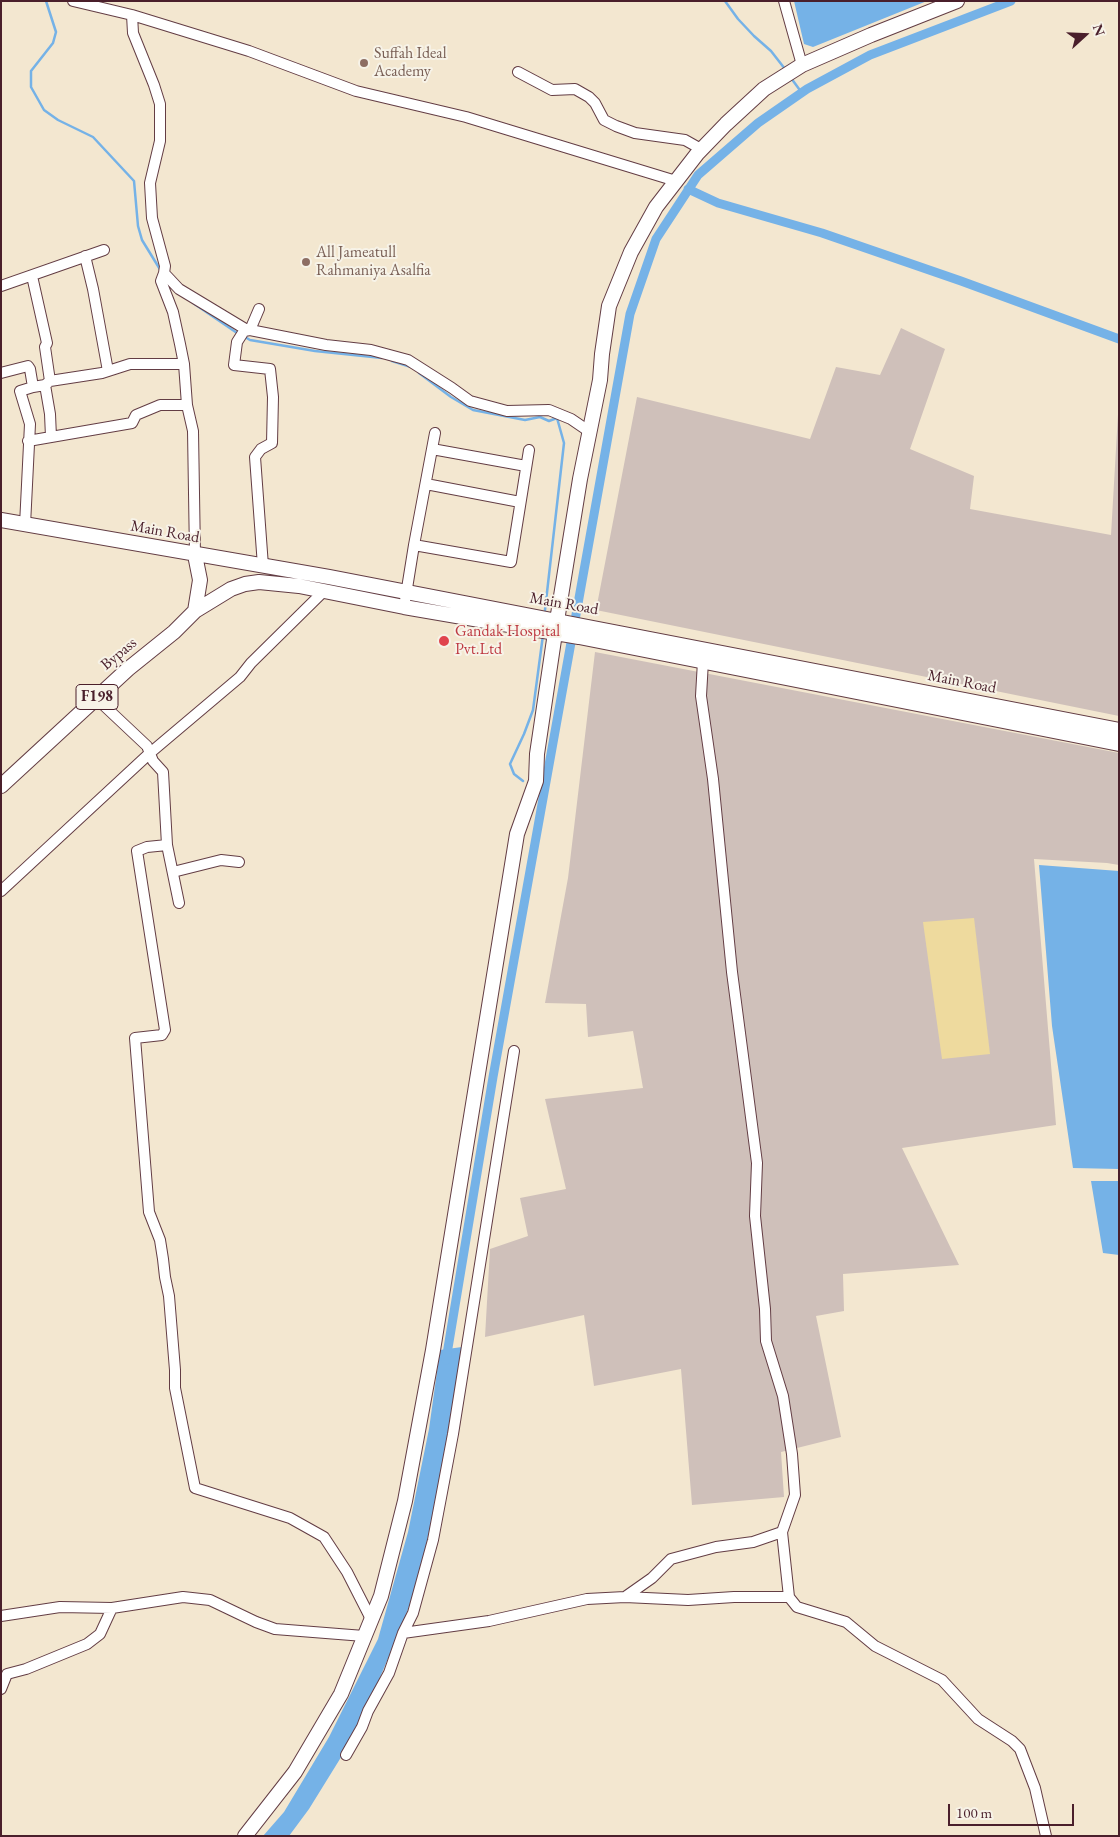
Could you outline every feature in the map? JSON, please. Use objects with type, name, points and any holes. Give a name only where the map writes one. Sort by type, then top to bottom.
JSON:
[{"type":"main road","points":[[245,1836],[295,1772],[341,1694],[381,1596],[407,1492],[433,1350],[517,834],[536,781],[537,754],[600,380],[609,306],[631,252],[656,208],[701,149],[764,89],[802,65],[957,1]]},
{"type":"main road","name":"Main Road","points":[[1,520],[25,526],[406,592],[558,628]]},
{"type":"main road","points":[[195,555],[200,580],[195,611]]},
{"type":"main road","name":"Bypass","points":[[1,786],[128,669],[174,632],[195,611],[231,589],[245,584],[260,582],[299,586]]},
{"type":"main road","name":"Main Road","points":[[299,586],[404,607],[581,631],[1119,730]]},
{"type":"main road","name":"Main Road","points":[[581,631],[703,661],[1119,744]]},
{"type":"street","points":[[73,1],[132,15],[248,51],[356,91],[466,117],[676,181]]},
{"type":"street","points":[[784,1],[802,65]]},
{"type":"street","points":[[132,15],[133,33],[160,104],[160,141],[150,183],[152,218],[164,266],[163,277],[173,312],[184,364],[187,406],[193,431],[195,555]]},
{"type":"street","points":[[518,72],[552,90],[575,89],[595,103],[604,120],[616,126],[635,132],[685,140],[701,149]]},
{"type":"street","points":[[1,286],[104,250]]},
{"type":"street","points":[[85,256],[108,371]]},
{"type":"street","points":[[32,276],[47,344],[45,347],[51,437]]},
{"type":"street","points":[[163,277],[179,289],[247,330],[326,345],[371,350],[408,360],[470,401],[507,411],[549,410],[571,419],[590,432]]},
{"type":"street","points":[[259,309],[247,330],[237,342],[234,365],[270,370],[273,397],[272,443],[261,449],[254,462],[263,566]]},
{"type":"street","points":[[25,526],[30,420],[26,417],[20,391],[48,383],[108,371],[130,364],[184,364]]},
{"type":"street","points":[[1,373],[28,366],[33,387]]},
{"type":"street","points":[[28,441],[132,423],[136,415],[160,405],[187,406]]},
{"type":"street","points":[[404,607],[435,433]]},
{"type":"street","points":[[432,449],[526,466]]},
{"type":"street","points":[[414,545],[511,562],[529,450]]},
{"type":"street","points":[[426,484],[520,502]]},
{"type":"street","points":[[1,891],[150,753],[240,677],[251,663],[323,592]]},
{"type":"street","points":[[703,661],[701,696],[712,771],[732,972],[758,1163],[755,1216],[765,1309],[766,1341],[783,1396],[792,1454],[795,1495],[782,1532],[789,1597],[797,1607],[846,1622],[875,1646],[942,1680],[978,1720],[1012,1741],[1020,1749],[1035,1788],[1046,1836]]},
{"type":"street","points":[[96,698],[148,746],[153,761],[163,772],[167,845],[179,903]]},
{"type":"street","points":[[167,845],[147,847],[137,851],[165,1030],[162,1035],[135,1038],[149,1212],[160,1240],[170,1305],[175,1388],[194,1488],[290,1518],[324,1537],[346,1572],[371,1619]]},
{"type":"street","points":[[173,872],[221,860],[239,862]]},
{"type":"street","points":[[346,1755],[389,1673],[403,1634],[414,1613],[433,1540],[453,1434],[514,1051]]},
{"type":"street","points":[[625,1597],[652,1578],[672,1559],[716,1547],[753,1542],[782,1532]]},
{"type":"street","points":[[1,1616],[60,1607],[112,1608],[183,1597],[210,1600],[275,1629],[364,1636]]},
{"type":"street","points":[[403,1634],[489,1621],[587,1599],[625,1597],[688,1600],[734,1597],[789,1597]]},
{"type":"street","points":[[1,1689],[4,1672],[26,1669],[87,1644],[100,1634],[112,1608]]},
{"type":"shaded area","points":[[901,328],[945,349],[910,449],[974,476],[970,509],[1111,535],[1119,397],[1119,716],[596,610],[637,397],[810,439],[836,367],[880,375]]},
{"type":"shaded area","points":[[595,652],[1119,753],[1119,865],[1034,859],[1056,1125],[902,1148],[959,1265],[843,1274],[844,1311],[816,1316],[841,1437],[781,1452],[784,1497],[692,1505],[681,1369],[594,1386],[584,1315],[485,1337],[490,1249],[528,1236],[520,1198],[566,1189],[545,1099],[643,1088],[633,1031],[588,1037],[586,1004],[545,1003],[568,878]]},
{"type":"sand","points":[[974,918],[990,1054],[942,1059],[923,922]]},
{"type":"water","points":[[794,1],[927,1],[813,47],[804,44]]},
{"type":"water","points":[[1039,865],[1119,871],[1119,1169],[1073,1168],[1052,1026]]},
{"type":"water","points":[[1091,1181],[1119,1181],[1119,1255],[1103,1253]]},
{"type":"water","points":[[462,1347],[437,1497],[417,1584],[403,1623],[373,1694],[348,1746],[309,1809],[289,1836],[263,1836],[284,1812],[329,1737],[378,1639],[408,1532],[429,1429],[440,1350]]},
{"type":"waterway","points":[[46,1],[56,32],[53,43],[31,71],[31,87],[44,110],[58,120],[93,137],[134,181],[138,226],[142,240],[161,271]]},
{"type":"waterway","points":[[725,1],[738,19],[771,51],[785,69]]},
{"type":"waterway","points":[[446,1360],[493,1077],[630,314],[656,239],[698,175],[758,123],[807,89],[870,55],[1011,1]]},
{"type":"waterway","points":[[791,78],[802,93]]},
{"type":"waterway","points":[[688,189],[718,203],[822,233],[961,281],[1119,339]]},
{"type":"waterway","points":[[193,303],[240,335]]},
{"type":"waterway","points":[[245,337],[250,340],[315,351],[382,358]]},
{"type":"waterway","points":[[392,361],[411,367]]},
{"type":"waterway","points":[[419,373],[451,397],[473,410],[525,420],[540,417],[549,421],[557,418],[564,443],[545,610]]},
{"type":"waterway","points":[[523,781],[514,774],[510,764],[533,710],[543,635]]},
{"type":"place","name":"Suffah Ideal Academy","points":[[364,63]]},
{"type":"place","name":"All Jameatull Rahmaniya Asalfia","points":[[306,262]]},
{"type":"place","name":"Gandak Hospital Pvt.Ltd","points":[[444,641]]}]
